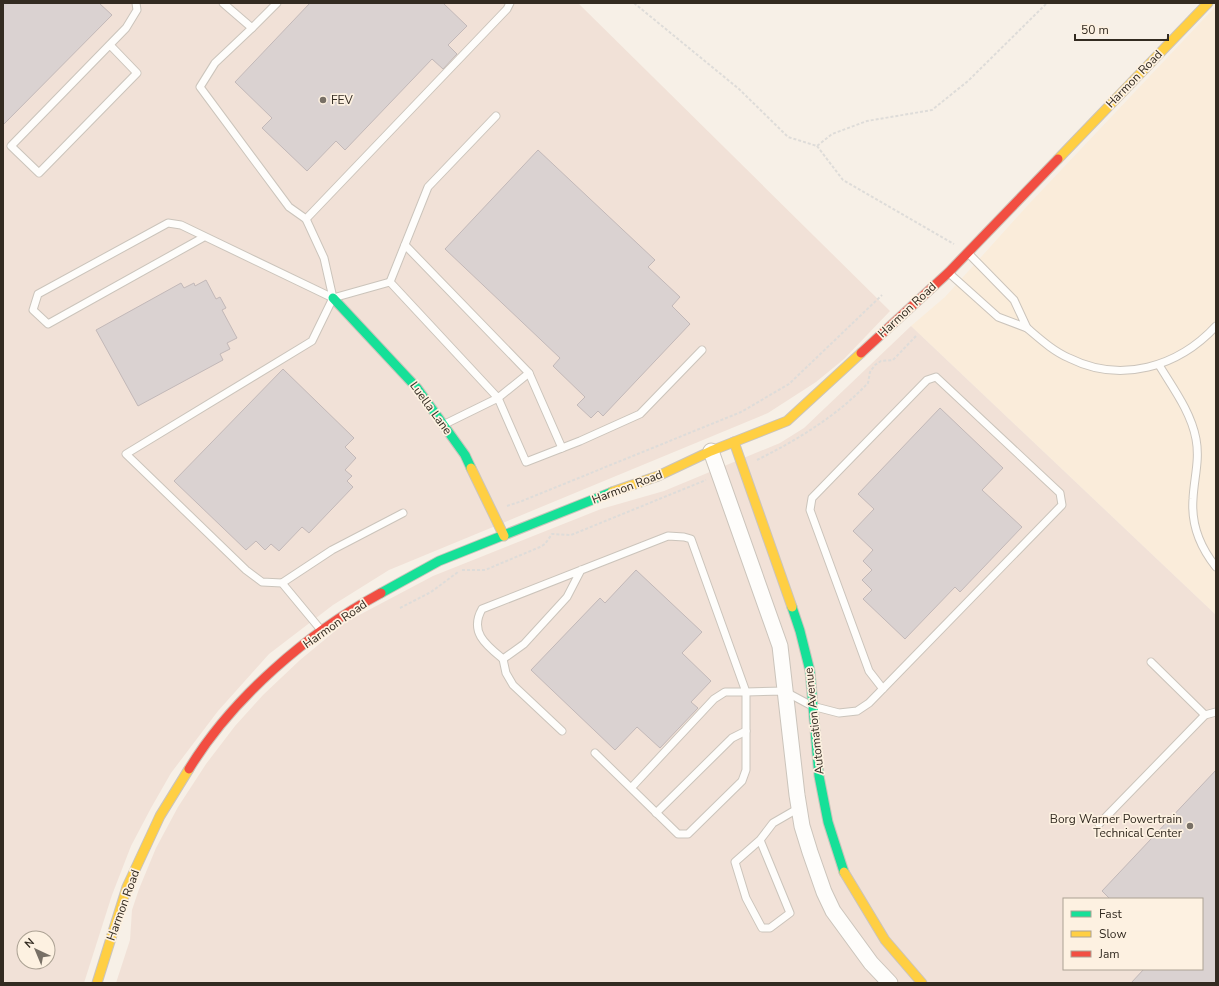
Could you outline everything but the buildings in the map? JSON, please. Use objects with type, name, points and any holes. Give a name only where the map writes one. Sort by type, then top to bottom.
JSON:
[{"type":"street","name":"Harmon Road","points":[[97,983],[127,887],[160,816],[202,747],[245,697],[306,642],[372,598],[439,561],[604,495],[658,476],[734,442],[787,421],[949,272],[1208,3]]},
{"type":"street","name":"Luella Lane","points":[[333,298],[417,388],[465,455],[504,536]]},
{"type":"street","name":"Automation Avenue","points":[[734,442],[800,631],[810,671],[819,776],[828,822],[843,871],[859,900],[885,940],[922,983]]},
{"type":"street","name":"Automation Avenue","points":[[711,452],[780,646],[784,691],[799,808],[802,826],[810,852],[824,892],[833,911],[871,963],[890,983]]},
{"type":"lane","points":[[110,45],[137,73],[39,173],[11,146],[126,28],[137,10],[136,3]]},
{"type":"lane","points":[[223,3],[252,28]]},
{"type":"lane","points":[[277,3],[215,63],[200,87],[288,207],[306,219],[324,258],[333,298],[312,341],[126,454],[246,570],[262,582],[282,583],[332,550],[403,513]]},
{"type":"lane","points":[[306,219],[507,9],[510,3]]},
{"type":"lane","points":[[390,282],[428,187],[496,116]]},
{"type":"lane","points":[[204,236],[48,324],[33,310],[38,294],[168,223],[181,225],[204,236],[333,298],[390,282]]},
{"type":"lane","points":[[405,245],[529,374],[562,448]]},
{"type":"lane","points":[[968,252],[1014,300],[1027,328]]},
{"type":"lane","points":[[949,272],[998,317],[1027,328],[1057,352],[1087,365],[1105,370],[1124,371],[1159,365],[1177,358],[1192,348],[1216,326]]},
{"type":"lane","points":[[390,282],[498,398],[526,462],[640,414],[702,350]]},
{"type":"lane","points":[[1159,365],[1185,409],[1196,438],[1198,468],[1193,498],[1193,514],[1200,543],[1216,567]]},
{"type":"lane","points":[[443,425],[498,398],[529,374]]},
{"type":"lane","points":[[631,788],[714,699],[725,692],[784,691],[812,706],[839,712],[857,711],[869,703],[883,689],[1062,505],[1060,493],[936,377],[927,380],[812,498],[810,510],[869,671],[883,689]]},
{"type":"lane","points":[[562,731],[513,685],[506,673],[503,659],[489,648],[477,632],[477,618],[482,609],[668,536],[691,539],[746,692],[746,770],[742,781],[688,834],[678,834],[595,753]]},
{"type":"lane","points":[[503,659],[524,644],[567,596],[581,570]]},
{"type":"lane","points":[[282,583],[322,632]]},
{"type":"lane","points":[[1151,662],[1205,715]]},
{"type":"lane","points":[[1099,824],[1205,715],[1216,712]]},
{"type":"lane","points":[[656,813],[732,738],[746,731]]},
{"type":"lane","points":[[760,840],[790,913],[770,928],[762,928],[746,898],[735,862],[760,840],[773,823],[799,808]]},
{"type":"path","points":[[634,3],[739,89],[788,137],[817,146],[844,180],[968,252]]},
{"type":"path","points":[[817,146],[832,134],[867,121],[932,110],[968,81],[1047,3]]},
{"type":"path","points":[[492,511],[522,501],[741,412],[789,384],[882,295]]},
{"type":"shaded area","points":[[3,3],[578,3],[890,311],[844,359],[816,382],[768,413],[389,570],[333,605],[269,654],[218,711],[171,773],[151,808],[131,846],[112,895],[84,983],[3,983]]},
{"type":"shaded area","points":[[1216,6],[1216,615],[911,326],[945,297],[1028,205]]},
{"type":"shaded area","points":[[911,326],[1216,615],[1216,983],[116,983],[130,940],[132,910],[139,889],[156,848],[178,807],[206,764],[235,726],[263,695],[300,660],[346,622],[433,576],[601,509],[664,491],[780,443],[804,428]]},
{"type":"traffic: fast","points":[[333,298],[417,388],[465,455],[471,468]]},
{"type":"traffic: fast","points":[[381,593],[439,561],[612,492]]},
{"type":"traffic: fast","points":[[792,607],[800,631],[810,671],[819,776],[828,822],[844,872]]},
{"type":"traffic: slow","points":[[1058,159],[1208,3]]},
{"type":"traffic: slow","points":[[612,492],[658,476],[711,451],[787,421],[861,353]]},
{"type":"traffic: slow","points":[[734,442],[792,607]]},
{"type":"traffic: slow","points":[[471,468],[504,536]]},
{"type":"traffic: slow","points":[[97,983],[127,887],[160,816],[189,769]]},
{"type":"traffic: slow","points":[[844,872],[885,940],[922,983]]},
{"type":"traffic: jam","points":[[861,353],[949,272],[1058,159]]},
{"type":"traffic: jam","points":[[189,769],[207,742],[227,717],[274,669],[326,627],[381,593]]},
{"type":"place","name":"FEV","points":[[323,100]]},
{"type":"place","name":"Borg Warner Powertrain Technical Center","points":[[1190,826]]}]
